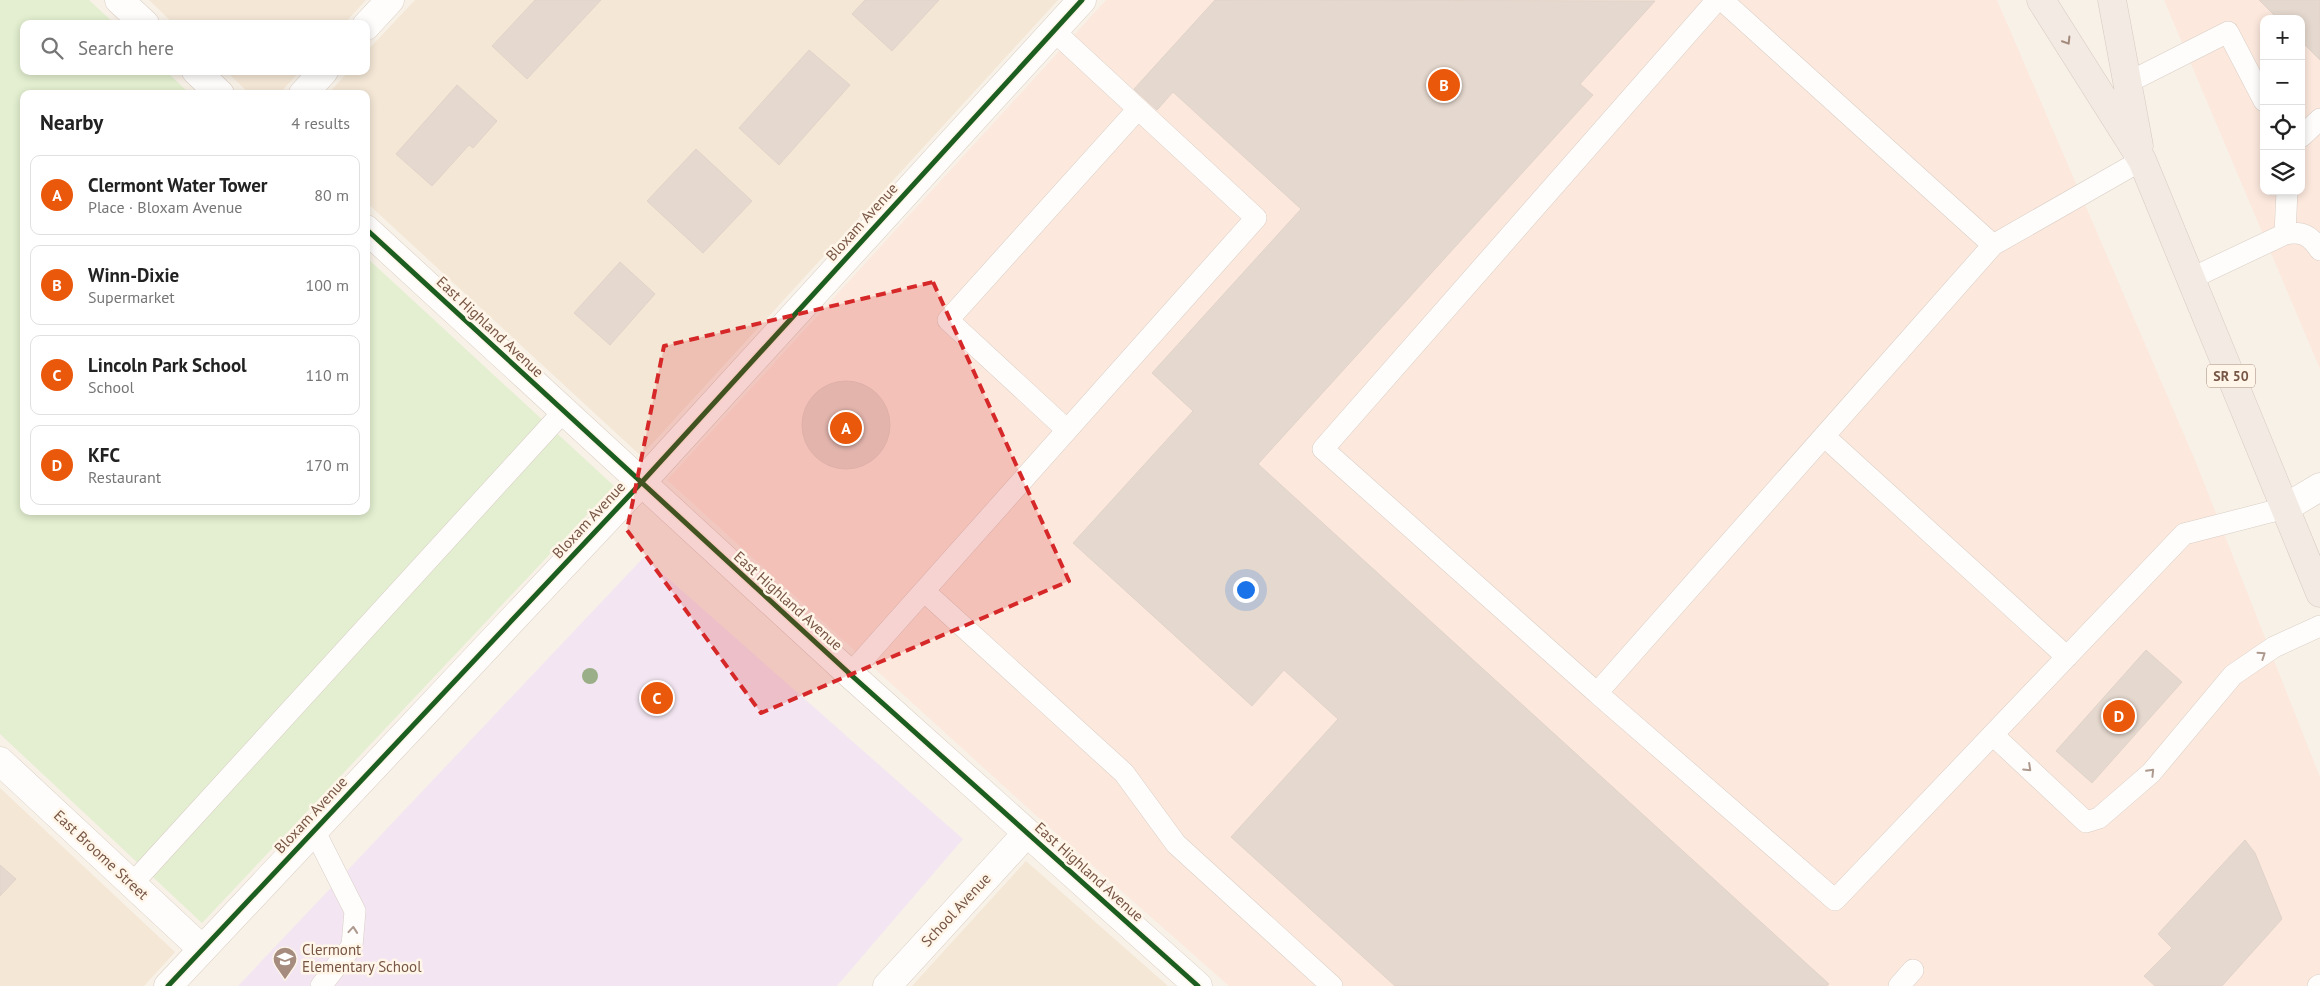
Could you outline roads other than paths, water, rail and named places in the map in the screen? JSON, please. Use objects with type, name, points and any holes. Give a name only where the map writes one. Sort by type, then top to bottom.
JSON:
[{"type":"highway","name":"SR 50","points":[[2041,0],[2142,160],[2320,593]]},
{"type":"highway","name":"SR 50","points":[[2112,0],[2142,160]]},
{"type":"street","points":[[119,0],[141,20]]},
{"type":"street","points":[[370,22],[390,0]]},
{"type":"street","name":"Bloxam Avenue","points":[[168,986],[641,483],[1082,0]]},
{"type":"street","points":[[200,75],[216,90]]},
{"type":"street","points":[[307,90],[320,75]]},
{"type":"street","name":"East Highland Avenue","points":[[370,233],[850,674],[1026,834],[1198,986]]},
{"type":"street","points":[[2285,508],[2320,487]]},
{"type":"street","name":"East Broome Street","points":[[0,761],[202,949]]},
{"type":"street","name":"School Avenue","points":[[887,986],[1026,834]]},
{"type":"lane","points":[[1717,0],[1323,448],[1597,693],[1835,900],[2184,534],[2285,508]]},
{"type":"lane","points":[[1722,0],[1993,245]]},
{"type":"lane","points":[[850,674],[1256,218],[1054,31]]},
{"type":"lane","points":[[2127,83],[2228,32],[2260,93]]},
{"type":"lane","points":[[1067,430],[948,320],[1138,109]]},
{"type":"lane","points":[[2305,133],[2320,119]]},
{"type":"lane","points":[[1597,693],[1993,245],[2142,160]]},
{"type":"lane","points":[[2285,234],[2287,195]]},
{"type":"lane","points":[[2190,279],[2285,234],[2300,232],[2312,239],[2320,250]]},
{"type":"lane","points":[[132,884],[563,412]]},
{"type":"lane","points":[[1824,436],[2067,657]]},
{"type":"lane","points":[[924,591],[1124,773],[1176,844],[1332,986]]},
{"type":"lane","points":[[1993,735],[2086,822],[2100,818],[2151,773],[2233,675],[2274,647],[2320,626]]},
{"type":"lane","points":[[314,830],[355,911],[352,946],[321,986]]},
{"type":"place","name":"Winn-Dixie","points":[[1444,85]]},
{"type":"place","name":"Clermont Water Tower","points":[[846,428]]},
{"type":"place","name":"Lincoln Park School","points":[[657,698]]},
{"type":"place","name":"KFC","points":[[2119,716]]},
{"type":"place","name":"Clermont Elementary School","points":[[285,980]]}]
